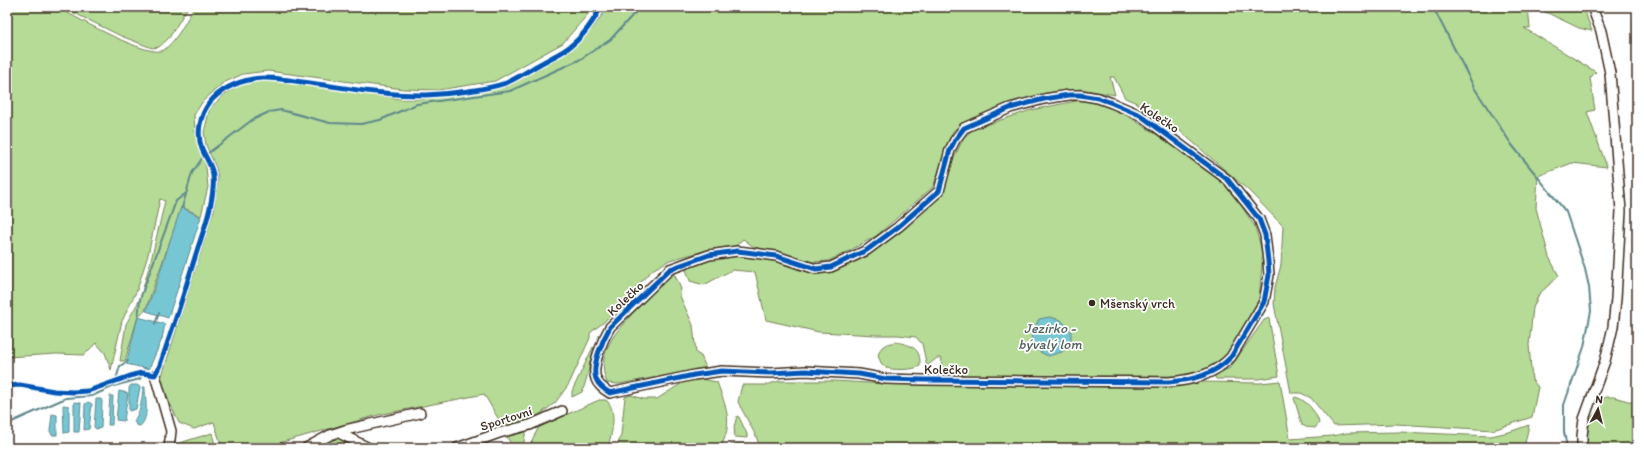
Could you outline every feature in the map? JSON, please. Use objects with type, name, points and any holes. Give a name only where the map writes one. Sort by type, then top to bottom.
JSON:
[{"type":"street","points":[[1582,448],[1584,419],[1604,361],[1613,327],[1621,211],[1610,73],[1601,31],[1592,7]]},
{"type":"street","name":"Kolečko","points":[[1080,95],[1112,103],[1140,115],[1228,180],[1259,219],[1266,240],[1269,275],[1264,302],[1227,360],[1209,373],[1191,380],[1169,382],[924,380],[886,379],[834,372],[805,371],[771,373],[737,371],[694,375],[610,393],[596,380],[597,361],[604,337],[610,327],[670,268],[709,256],[737,251],[776,256],[816,269],[831,267],[867,250],[898,227],[939,191],[950,150],[954,140],[964,128],[1010,108],[1044,100],[1080,95]]},
{"type":"street","points":[[155,375],[171,431],[170,448]]},
{"type":"street","name":"Sportovní","points":[[457,448],[499,433],[530,425],[562,411]]},
{"type":"street","points":[[306,448],[330,435],[345,430],[420,413]]},
{"type":"street","points":[[339,433],[369,448]]},
{"type":"green space","points":[[7,7],[53,7],[129,43],[144,49],[156,51],[164,50],[169,46],[181,30],[194,7],[594,7],[563,43],[495,81],[438,90],[403,89],[268,71],[243,74],[223,83],[203,101],[194,115],[195,132],[206,167],[208,187],[201,216],[182,207],[145,311],[138,316],[125,361],[120,361],[126,324],[140,299],[152,256],[165,201],[160,199],[148,255],[137,290],[122,321],[111,370],[105,353],[96,343],[84,355],[57,354],[7,357]]},
{"type":"green space","points":[[62,7],[188,7],[169,38],[159,47],[152,48],[121,36]]},
{"type":"green space","points":[[608,7],[1528,7],[1530,28],[1524,28],[1596,72],[1590,78],[1595,110],[1587,112],[1607,167],[1572,163],[1538,176],[1536,208],[1549,257],[1559,276],[1539,294],[1533,308],[1529,345],[1532,380],[1538,387],[1532,417],[1493,430],[1396,424],[1334,426],[1311,398],[1301,393],[1291,393],[1274,304],[1275,287],[1281,265],[1283,226],[1249,191],[1173,125],[1142,113],[1139,104],[1125,98],[1114,77],[1110,77],[1115,95],[1080,89],[1019,101],[965,122],[953,131],[933,187],[876,236],[828,261],[813,262],[754,247],[743,239],[734,247],[704,251],[670,260],[652,270],[604,322],[590,333],[590,338],[569,384],[555,403],[532,420],[503,427],[484,394],[378,415],[279,443],[270,448],[222,448],[214,422],[194,429],[179,423],[160,382],[214,210],[218,177],[216,168],[206,145],[204,132],[210,108],[225,94],[241,85],[257,81],[279,81],[400,99],[423,99],[507,87],[573,48],[592,29]]},
{"type":"green space","points":[[1535,7],[1580,7],[1586,15],[1592,31],[1579,28]]},
{"type":"green space","points":[[1634,17],[1637,17],[1637,44],[1633,44]]},
{"type":"green space","points":[[1081,100],[1101,104],[1120,111],[1162,138],[1223,183],[1241,205],[1255,227],[1263,254],[1259,299],[1238,338],[1223,359],[1194,376],[946,377],[941,370],[942,358],[937,358],[927,366],[922,344],[916,337],[819,332],[766,320],[755,272],[732,270],[704,285],[690,281],[685,267],[703,261],[746,255],[767,258],[799,270],[815,273],[831,272],[868,256],[906,228],[943,192],[953,160],[964,137],[974,129],[1031,110]]},
{"type":"green space","points":[[669,275],[675,275],[681,289],[680,296],[693,325],[696,353],[701,356],[706,368],[619,384],[607,383],[604,372],[604,360],[612,339],[626,320]]},
{"type":"green space","points":[[1269,318],[1279,376],[1258,379],[1216,379],[1214,375],[1230,368],[1264,320]]},
{"type":"green space","points":[[896,342],[907,344],[917,351],[920,366],[908,369],[897,369],[888,368],[882,365],[878,356],[880,349],[886,344]]},
{"type":"green space","points":[[593,347],[594,349],[582,392],[572,397],[572,391]]},
{"type":"green space","points":[[700,379],[717,382],[726,407],[728,423],[727,431],[720,448],[617,448],[621,434],[625,397],[631,395],[643,399],[657,399],[685,381]]},
{"type":"green space","points":[[779,381],[835,381],[885,384],[1175,386],[1202,382],[1260,383],[1280,381],[1290,439],[1332,436],[1347,433],[1399,432],[1491,436],[1529,425],[1524,448],[760,448],[756,436],[738,402],[742,385],[766,385]]},
{"type":"green space","points":[[1295,397],[1307,403],[1313,411],[1319,423],[1315,428],[1302,425],[1294,398]]},
{"type":"green space","points":[[1605,397],[1614,397],[1635,403],[1637,401],[1637,448],[1588,448],[1587,436],[1590,418],[1596,413]]},
{"type":"green space","points":[[599,400],[606,400],[610,404],[613,416],[611,437],[607,448],[530,448],[539,427]]},
{"type":"green space","points":[[737,416],[739,417],[747,434],[747,438],[735,437],[734,427]]},
{"type":"green space","points":[[526,429],[523,448],[513,448],[506,435]]},
{"type":"green space","points":[[212,433],[216,448],[173,448],[176,444]]},
{"type":"green space","points":[[334,438],[343,439],[347,448],[314,448]]},
{"type":"green space","points":[[748,444],[750,448],[729,448],[730,445]]},
{"type":"water","points":[[181,207],[201,217],[168,318],[146,311]]},
{"type":"water","points":[[138,317],[165,324],[162,339],[149,369],[126,364]]},
{"type":"water","name":"Jezírko - bývalý lom","points":[[1050,317],[1061,320],[1071,331],[1071,344],[1062,352],[1048,356],[1038,351],[1031,343],[1032,333],[1039,319]]},
{"type":"water","points":[[131,385],[137,385],[140,387],[136,409],[129,411],[129,388]]},
{"type":"water","points":[[143,387],[145,387],[146,413],[140,426],[136,425],[134,421],[141,405]]},
{"type":"water","points":[[119,391],[128,393],[124,421],[116,420]]},
{"type":"water","points":[[110,396],[113,396],[112,425],[108,425]]},
{"type":"water","points":[[96,399],[101,399],[102,401],[101,428],[96,429],[94,427]]},
{"type":"water","points":[[74,402],[81,403],[79,432],[74,432]]},
{"type":"water","points":[[88,402],[92,404],[89,429],[84,430],[85,404]]},
{"type":"water","points":[[63,405],[69,406],[69,432],[64,433]]},
{"type":"water","points":[[52,414],[57,415],[57,435],[52,435],[50,431]]},
{"type":"waterway","points":[[182,208],[192,173],[203,157],[252,120],[269,112],[281,110],[330,123],[361,124],[380,120],[417,104],[510,91],[579,60],[610,40],[640,7]]},
{"type":"waterway","points":[[1433,7],[1475,89],[1512,145],[1566,212],[1585,269],[1589,287],[1591,311],[1584,347],[1564,405],[1564,432],[1567,448]]},
{"type":"waterway","points":[[138,319],[140,299],[176,201],[185,194]]},
{"type":"waterway","points":[[155,324],[159,313]]},
{"type":"waterway","points":[[7,424],[66,398],[92,396],[114,386],[120,366],[128,361]]},
{"type":"waterway","points":[[114,386],[140,379],[145,368]]},
{"type":"cycle path","points":[[7,386],[20,385],[54,391],[88,391],[133,375],[142,373],[155,375],[160,365],[183,296],[206,222],[212,197],[213,176],[211,167],[200,143],[199,131],[201,118],[210,102],[219,93],[241,82],[265,78],[284,79],[380,93],[411,95],[445,94],[488,88],[506,83],[568,48],[594,20],[601,7]]},
{"type":"cycle path","points":[[1069,95],[1098,98],[1140,115],[1228,180],[1259,219],[1265,235],[1269,275],[1264,302],[1231,357],[1218,368],[1203,376],[1169,382],[924,380],[886,379],[859,374],[805,371],[771,373],[722,371],[694,375],[610,393],[597,381],[595,374],[596,360],[601,345],[610,327],[670,269],[709,255],[737,251],[776,256],[816,269],[831,267],[867,250],[898,227],[939,191],[950,150],[964,128],[1010,108],[1044,99],[1069,95]]},
{"type":"place","name":"Mšenský vrch","points":[[1092,303]]}]
